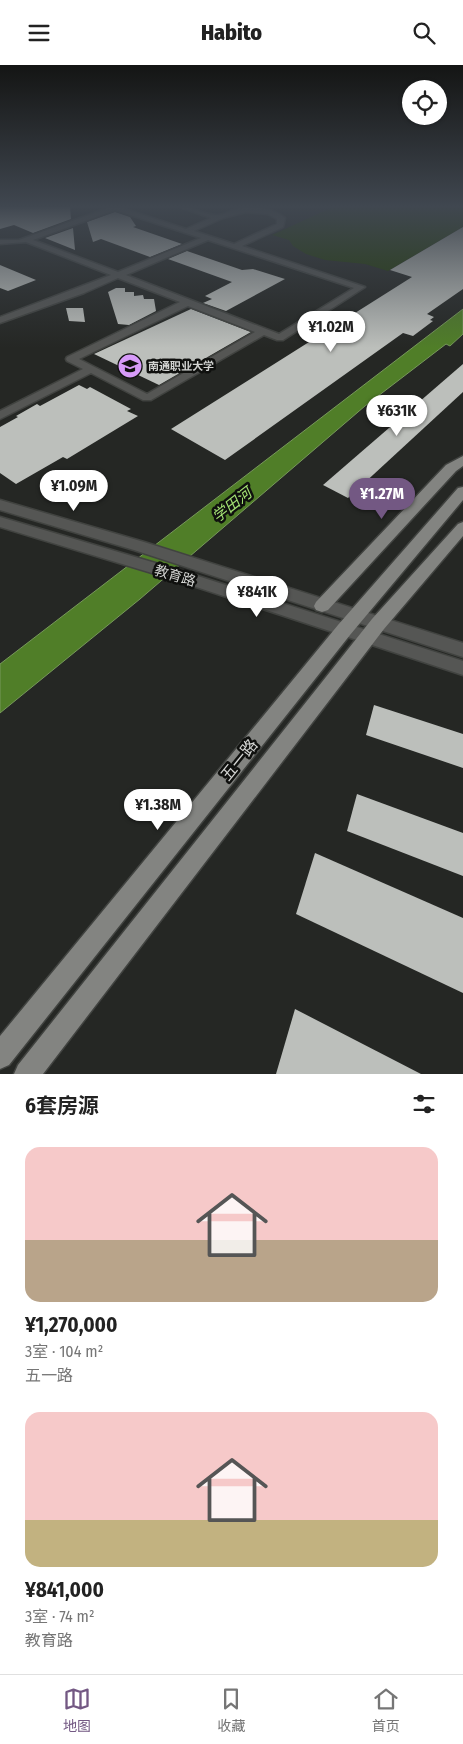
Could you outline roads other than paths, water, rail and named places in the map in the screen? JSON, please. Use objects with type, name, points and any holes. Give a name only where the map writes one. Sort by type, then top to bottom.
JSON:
[{"type":"main road","points":[[322,606],[451,468],[463,459]]},
{"type":"main road","name":"五一路","points":[[0,1056],[349,623],[463,491]]},
{"type":"main road","name":"五一路","points":[[27,1074],[373,631],[463,527]]},
{"type":"street","points":[[63,253],[280,338],[361,287],[253,253]]},
{"type":"street","points":[[0,320],[46,304],[171,253]]},
{"type":"street","points":[[188,302],[71,359],[147,398],[264,331]]},
{"type":"street","points":[[0,416],[91,369]]},
{"type":"street","name":"教育路","points":[[0,505],[139,546],[322,606],[349,623]]},
{"type":"street","name":"教育路","points":[[0,522],[179,577],[349,623],[463,667]]},
{"type":"street","name":"教育路","points":[[373,631],[463,650]]},
{"type":"water","name":"学田河","points":[[463,309],[463,334],[450,346],[446,344],[365,406],[140,599],[0,713],[0,664]]},
{"type":"place","name":"南通职业大学","points":[[130,366]]}]
